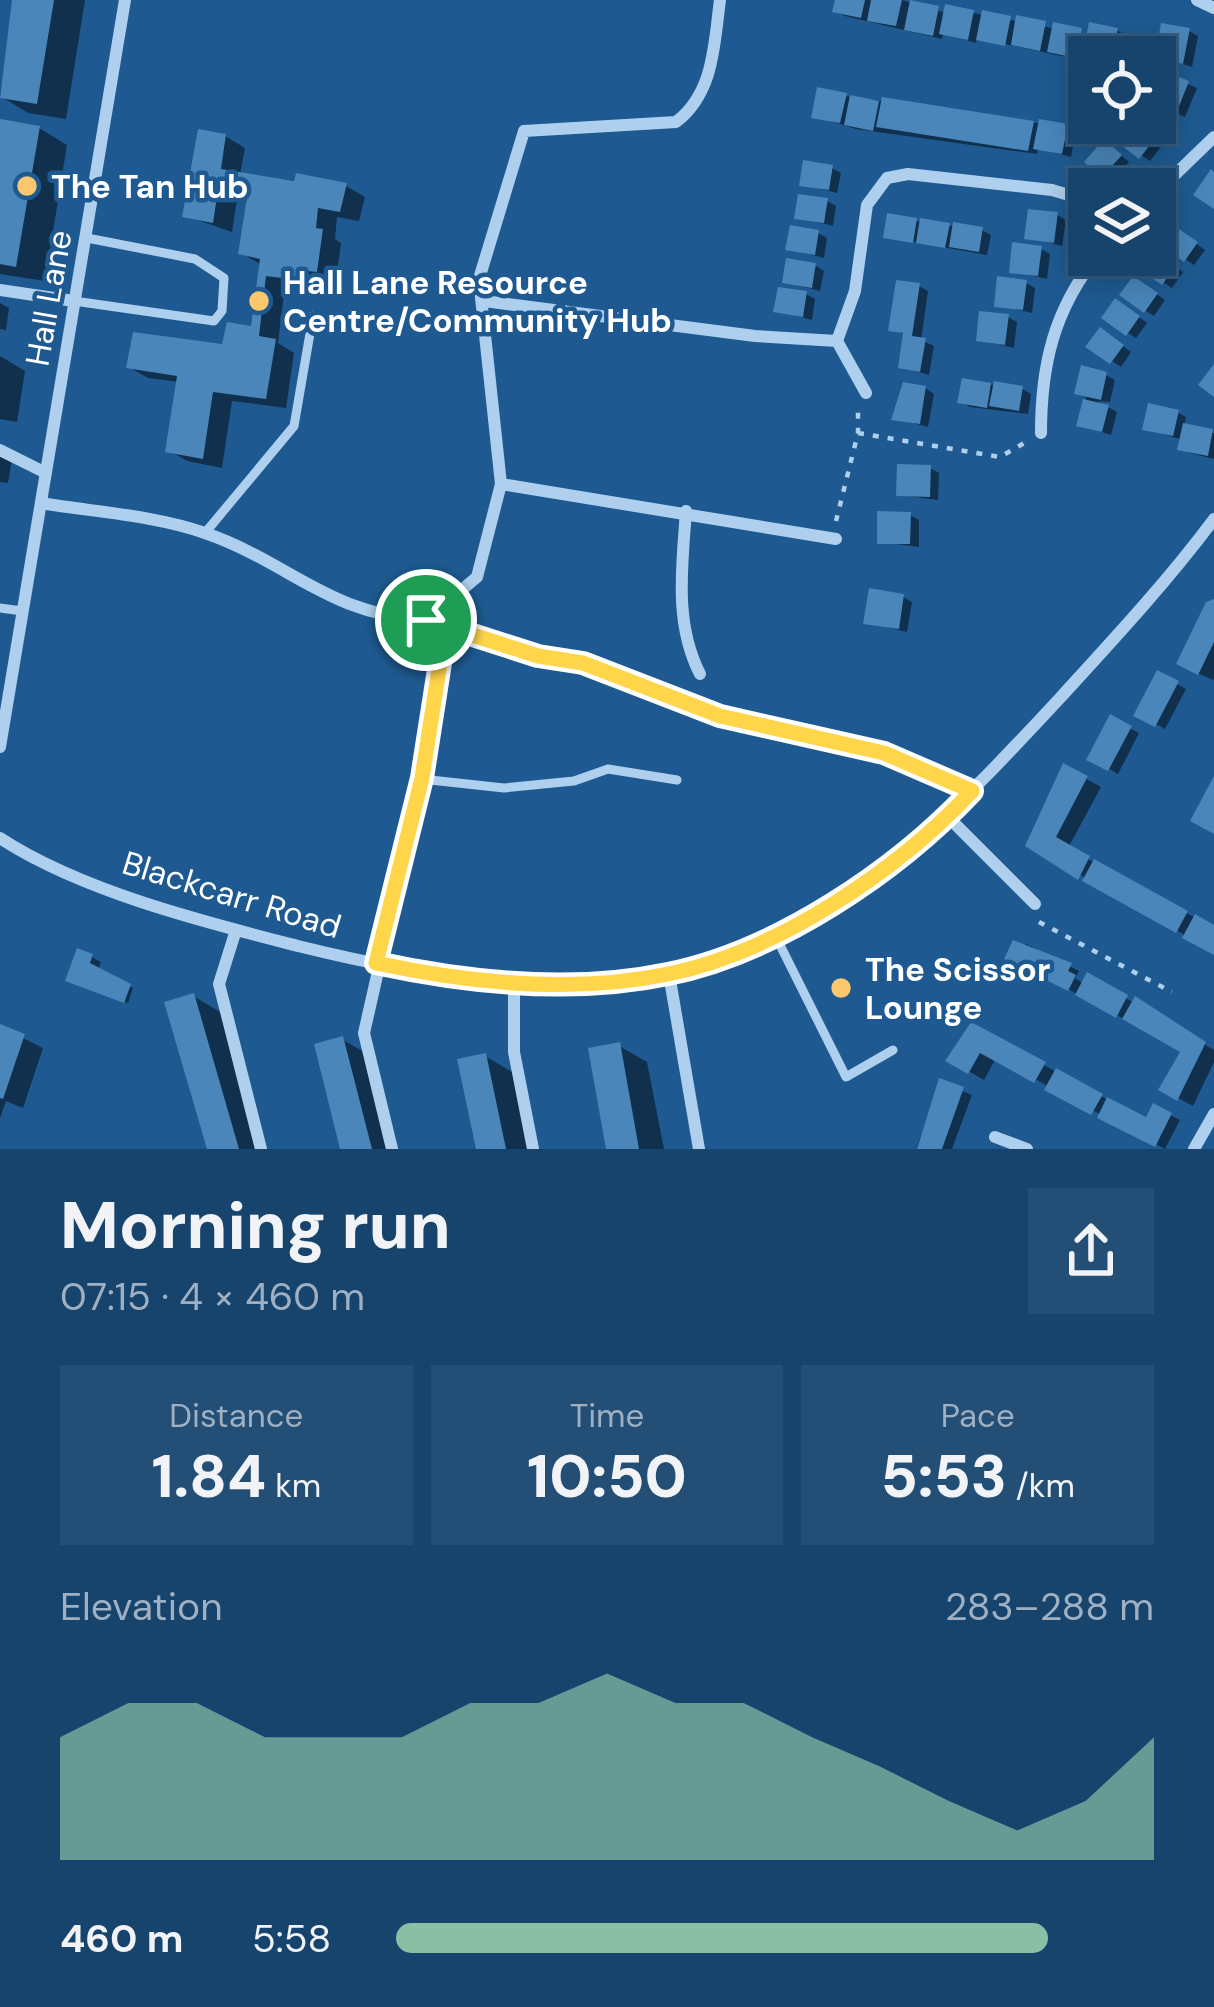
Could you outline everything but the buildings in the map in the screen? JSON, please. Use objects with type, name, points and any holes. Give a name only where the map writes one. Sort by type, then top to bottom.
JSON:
[{"type":"street","name":"Hall Lane","points":[[0,747],[124,0]]},
{"type":"street","points":[[40,502],[205,533],[345,606],[388,618],[426,620],[477,577],[501,484],[479,279],[484,248],[524,131],[676,122],[694,108],[708,80],[720,0]]},
{"type":"street","points":[[1197,0],[1214,8]]},
{"type":"street","points":[[1176,174],[1214,137]]},
{"type":"street","points":[[862,386],[837,341],[855,291],[867,205],[887,178],[908,174],[1068,195]]},
{"type":"street","points":[[1041,433],[1046,352],[1062,308],[1084,276]]},
{"type":"street","points":[[0,290],[74,301]]},
{"type":"street","points":[[484,301],[755,336],[837,341]]},
{"type":"street","points":[[0,450],[46,473]]},
{"type":"street","points":[[501,484],[836,538]]},
{"type":"street","points":[[686,511],[681,584],[686,645],[700,674]]},
{"type":"street","name":"Blackcarr Road","points":[[0,838],[21,852],[136,897],[236,930],[461,981],[514,983],[669,974],[774,933],[896,863],[948,817],[1211,529]]},
{"type":"street","points":[[392,1149],[364,1033],[376,963],[422,778],[440,663],[426,620]]},
{"type":"street","points":[[948,817],[1035,904]]},
{"type":"street","points":[[236,930],[219,984],[261,1149]]},
{"type":"street","points":[[669,974],[699,1149]]},
{"type":"street","points":[[514,983],[514,1052],[533,1149]]},
{"type":"street","points":[[1194,1149],[1214,1114]]},
{"type":"street","points":[[995,1137],[1027,1149]]},
{"type":"lane","points":[[74,301],[214,321],[221,311],[224,278],[209,267],[87,238]]},
{"type":"lane","points":[[205,533],[294,426],[314,316]]},
{"type":"lane","points":[[0,608],[22,611]]},
{"type":"lane","points":[[422,778],[518,788],[574,781],[608,769],[677,780]]},
{"type":"lane","points":[[774,933],[846,1077],[893,1050]]},
{"type":"path","points":[[836,538],[836,503],[858,434],[862,386]]},
{"type":"path","points":[[858,434],[1000,457],[1041,433]]},
{"type":"path","points":[[426,620],[538,656],[583,663],[720,716],[884,753],[972,791]]},
{"type":"path","points":[[1035,904],[1039,923],[1172,992]]},
{"type":"place","name":"The Tan Hub","points":[[27,186]]},
{"type":"place","name":"Hall Lane Resource Centre/Community Hub","points":[[259,301]]},
{"type":"place","name":"The Scissor Lounge","points":[[841,988]]},
{"type":"route","points":[[426,620],[538,656],[583,663],[720,716],[884,753],[972,791],[896,863],[824,909],[741,948],[669,974],[514,983],[461,981],[376,963],[422,778],[440,663],[426,620]]}]
